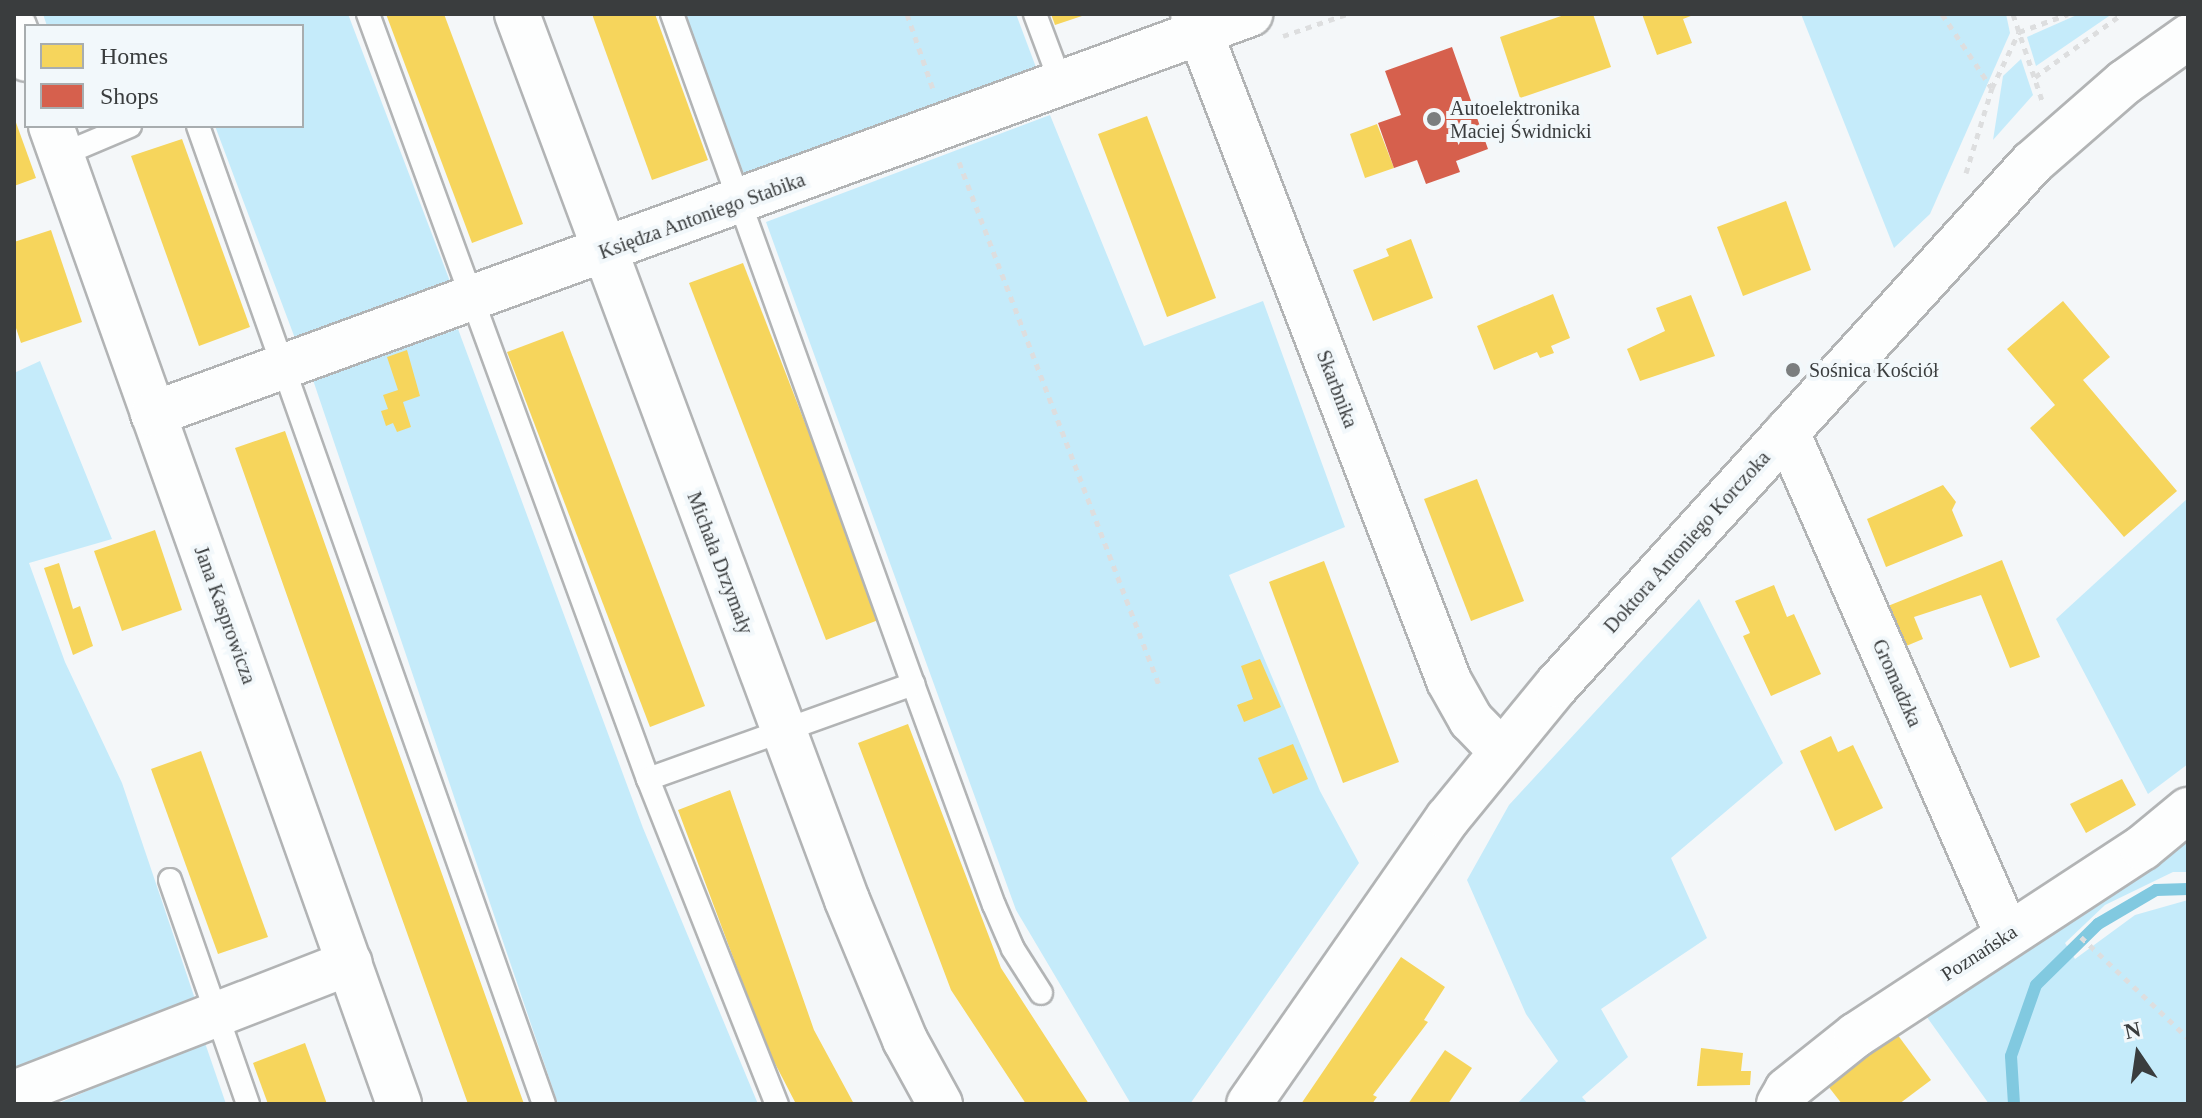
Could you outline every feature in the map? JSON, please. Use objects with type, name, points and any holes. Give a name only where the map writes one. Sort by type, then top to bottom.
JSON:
[{"type":"street","name":"Michała Drzymały","points":[[517,14],[784,731],[905,1040],[940,1104]]},
{"type":"street","name":"Księdza Antoniego Stabika","points":[[153,414],[604,253],[1061,83],[1197,23],[1250,14]]},
{"type":"street","name":"Skarbnika","points":[[1197,23],[1449,681],[1471,720],[1501,751]]},
{"type":"street","points":[[14,27],[24,54]]},
{"type":"street","name":"Doktora Antoniego Korczoka","points":[[1249,1104],[1448,818],[1501,751],[2032,163],[2125,82],[2188,37]]},
{"type":"street","name":"Jana Kasprowicza","points":[[56,140],[399,1104]]},
{"type":"street","name":"Gromadzka","points":[[1787,432],[2007,934]]},
{"type":"street","name":"Poznańska","points":[[1779,1104],[1787,1090],[1856,1035],[2142,848],[2188,810]]},
{"type":"street","points":[[14,1093],[350,963]]},
{"type":"lane","points":[[368,14],[648,779],[777,1104]]},
{"type":"lane","points":[[672,14],[994,905],[1013,949],[1041,993]]},
{"type":"lane","points":[[1035,14],[1061,83]]},
{"type":"lane","points":[[56,140],[119,128]]},
{"type":"lane","points":[[199,128],[544,1104]]},
{"type":"lane","points":[[648,779],[913,684]]},
{"type":"lane","points":[[170,880],[248,1104]]},
{"type":"path","points":[[907,14],[946,126],[1159,685]]},
{"type":"path","points":[[1942,14],[1992,88]]},
{"type":"path","points":[[2013,14],[2043,103],[2035,113]]},
{"type":"path","points":[[1974,172],[1963,182],[1992,88],[2019,32],[2068,14]]},
{"type":"path","points":[[2035,77],[2122,14]]},
{"type":"path","points":[[2102,957],[2188,1038]]},
{"type":"shaded area","points":[[43,14],[348,14],[451,284],[296,341],[216,128],[304,128],[304,24],[46,24]]},
{"type":"shaded area","points":[[685,14],[1016,14],[1037,70],[744,174]]},
{"type":"shaded area","points":[[1801,14],[2006,14],[2010,33],[1930,214],[1894,248]]},
{"type":"shaded area","points":[[2079,14],[2112,14],[2036,66],[2027,37]]},
{"type":"shaded area","points":[[2021,59],[2033,95],[1993,140],[2003,76]]},
{"type":"shaded area","points":[[1050,115],[1144,346],[1263,301],[1345,527],[1229,575],[1320,791],[1359,863],[1190,1104],[1131,1104],[1016,910],[766,222]]},
{"type":"shaded area","points":[[458,329],[643,828],[758,1104],[558,1104],[313,380]]},
{"type":"shaded area","points":[[40,361],[112,539],[29,563],[65,662],[122,783],[195,999],[14,1072],[14,373]]},
{"type":"shaded area","points":[[2188,498],[2188,764],[2148,794],[2056,619]]},
{"type":"shaded area","points":[[1699,599],[1783,763],[1671,858],[1707,938],[1601,1009],[1628,1057],[1582,1097],[1588,1104],[1517,1104],[1558,1061],[1526,1014],[1467,880],[1509,805]]},
{"type":"shaded area","points":[[2188,834],[2188,872],[2173,872],[2105,905],[2065,943],[2075,959],[2135,915],[2188,900],[2188,1104],[1989,1104],[1924,1013]]},
{"type":"shaded area","points":[[204,1040],[226,1104],[57,1104]]},
{"type":"building: Homes","points":[[386,14],[444,14],[523,224],[472,243]]},
{"type":"building: Homes","points":[[592,14],[655,14],[708,160],[652,180]]},
{"type":"building: Homes","points":[[1051,14],[1085,14],[1085,15],[1055,25]]},
{"type":"building: Homes","points":[[1567,14],[1593,14],[1611,67],[1520,98],[1500,37]]},
{"type":"building: Homes","points":[[1642,14],[1696,14],[1683,19],[1692,43],[1657,55]]},
{"type":"building: Homes","points":[[1147,116],[1216,298],[1167,317],[1098,134]]},
{"type":"building: Homes","points":[[14,117],[36,178],[14,186]]},
{"type":"building: Homes","points":[[1377,124],[1394,168],[1365,178],[1350,134]]},
{"type":"building: Homes","points":[[182,139],[250,327],[199,346],[131,156]]},
{"type":"building: Homes","points":[[1786,201],[1811,270],[1743,296],[1717,227]]},
{"type":"building: Homes","points":[[51,230],[82,322],[21,343],[14,322],[14,242]]},
{"type":"building: Homes","points":[[1411,239],[1433,298],[1373,321],[1353,270],[1389,256],[1386,249]]},
{"type":"building: Homes","points":[[743,263],[881,619],[826,640],[689,283]]},
{"type":"building: Homes","points":[[1553,294],[1570,338],[1551,346],[1554,353],[1540,358],[1537,352],[1494,370],[1477,326]]},
{"type":"building: Homes","points":[[1691,295],[1715,356],[1640,381],[1627,349],[1665,331],[1656,308]]},
{"type":"building: Homes","points":[[2063,301],[2110,357],[2083,380],[2177,491],[2124,537],[2030,428],[2055,405],[2007,349]]},
{"type":"building: Homes","points":[[563,331],[705,706],[650,727],[507,352]]},
{"type":"building: Homes","points":[[407,350],[420,396],[403,402],[411,427],[397,432],[393,423],[386,426],[381,411],[388,409],[383,395],[398,390],[387,357]]},
{"type":"building: Homes","points":[[285,431],[524,1104],[468,1104],[303,641],[235,448]]},
{"type":"building: Homes","points":[[1477,479],[1524,601],[1471,621],[1424,499]]},
{"type":"building: Homes","points":[[1943,485],[1956,502],[1952,510],[1963,536],[1886,567],[1867,519]]},
{"type":"building: Homes","points":[[155,530],[182,610],[122,631],[94,551]]},
{"type":"building: Homes","points":[[2002,560],[2040,657],[2010,668],[1981,595],[1914,617],[1923,639],[1899,649],[1878,610]]},
{"type":"building: Homes","points":[[1324,561],[1399,762],[1343,783],[1269,582]]},
{"type":"building: Homes","points":[[59,563],[73,609],[80,606],[93,646],[73,655],[44,568]]},
{"type":"building: Homes","points":[[1774,585],[1787,617],[1794,614],[1821,674],[1771,696],[1743,636],[1750,633],[1735,601]]},
{"type":"building: Homes","points":[[1260,659],[1281,707],[1244,722],[1237,705],[1253,699],[1241,666]]},
{"type":"building: Homes","points":[[908,724],[1001,968],[1089,1104],[1026,1104],[951,990],[858,743]]},
{"type":"building: Homes","points":[[1831,736],[1838,752],[1853,745],[1883,808],[1835,831],[1800,751]]},
{"type":"building: Homes","points":[[1293,744],[1308,779],[1273,794],[1258,758]]},
{"type":"building: Homes","points":[[201,751],[268,937],[218,954],[151,769]]},
{"type":"building: Homes","points":[[2122,779],[2136,805],[2086,833],[2070,804]]},
{"type":"building: Homes","points":[[730,790],[814,1030],[854,1104],[796,1104],[767,1048],[678,810]]},
{"type":"building: Homes","points":[[1401,957],[1445,987],[1424,1020],[1428,1022],[1373,1095],[1377,1097],[1372,1104],[1301,1104]]},
{"type":"building: Homes","points":[[1897,1034],[1931,1080],[1899,1104],[1842,1104],[1828,1086]]},
{"type":"building: Homes","points":[[305,1043],[327,1104],[268,1104],[253,1063]]},
{"type":"building: Homes","points":[[1701,1048],[1743,1053],[1741,1071],[1751,1071],[1750,1085],[1697,1086]]},
{"type":"building: Homes","points":[[1445,1050],[1472,1068],[1448,1104],[1408,1104]]},
{"type":"building: Shops","name":"Autoelektronika Maciej Świdnicki","points":[[1452,47],[1488,149],[1456,161],[1460,172],[1426,184],[1417,160],[1394,168],[1378,123],[1401,115],[1385,71]]},
{"type":"waterway","points":[[2014,1104],[2011,1056],[2036,985],[2098,924],[2156,890],[2188,889]]},
{"type":"place","name":"Autoelektronika Maciej Świdnicki","points":[[1434,119]]},
{"type":"place","name":"Sośnica Kościół","points":[[1793,370]]}]
